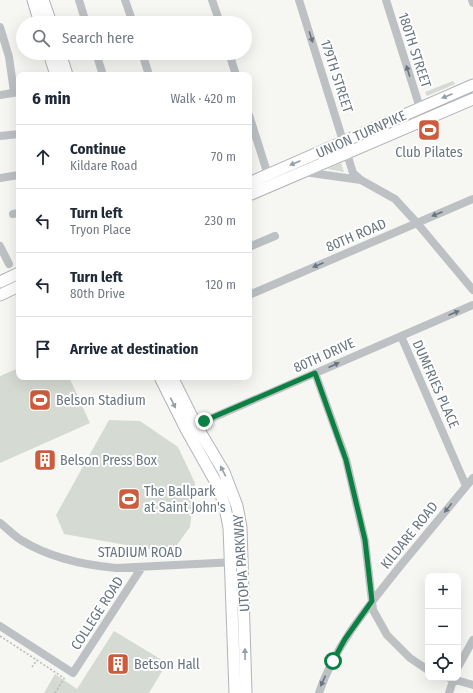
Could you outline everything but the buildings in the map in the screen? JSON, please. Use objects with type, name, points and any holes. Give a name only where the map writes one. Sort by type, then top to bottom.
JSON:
[{"type":"main road","points":[[33,0],[38,16]]},
{"type":"main road","points":[[44,0],[49,16]]},
{"type":"main road","points":[[51,60],[55,72]]},
{"type":"main road","points":[[62,60],[66,72]]},
{"type":"main road","name":"UNION TURNPIKE","points":[[252,182],[473,85]]},
{"type":"main road","name":"UNION TURNPIKE","points":[[252,195],[347,152],[423,122],[473,99]]},
{"type":"main road","points":[[0,282],[16,274]]},
{"type":"main road","points":[[0,295],[16,287]]},
{"type":"main road","name":"UTOPIA PARKWAY","points":[[162,380],[191,427],[224,472],[237,506],[241,527],[243,562],[246,693]]},
{"type":"main road","name":"UTOPIA PARKWAY","points":[[173,380],[191,427],[218,486],[225,507],[229,528],[235,693]]},
{"type":"street","points":[[79,0],[84,16]]},
{"type":"street","points":[[125,0],[131,16]]},
{"type":"street","points":[[212,0],[218,16]]},
{"type":"street","name":"179TH STREET","points":[[299,0],[353,173],[362,180]]},
{"type":"street","name":"180TH STREET","points":[[386,0],[420,108]]},
{"type":"street","points":[[0,27],[16,88]]},
{"type":"street","points":[[98,60],[102,72]]},
{"type":"street","points":[[144,60],[148,72]]},
{"type":"street","points":[[231,60],[235,72]]},
{"type":"street","points":[[0,95],[16,92]]},
{"type":"street","points":[[252,124],[268,175]]},
{"type":"street","points":[[0,136],[16,134]]},
{"type":"street","points":[[304,172],[362,180],[378,188],[396,200],[473,290]]},
{"type":"street","points":[[0,178],[16,175]]},
{"type":"street","name":"80TH ROAD","points":[[252,294],[473,199]]},
{"type":"street","points":[[252,246],[275,236]]},
{"type":"street","points":[[0,246],[5,260]]},
{"type":"street","name":"80TH DRIVE","points":[[191,427],[473,305]]},
{"type":"street","name":"DUMFRIES PLACE","points":[[401,336],[466,486]]},
{"type":"street","points":[[315,373],[346,460],[365,540],[372,601],[375,614],[388,635],[410,658],[425,668]]},
{"type":"street","name":"KILDARE ROAD","points":[[319,693],[333,661],[342,645],[372,601],[473,478]]},
{"type":"street","name":"STADIUM ROAD","points":[[0,523],[21,540],[39,550],[63,560],[98,566],[116,568],[243,562]]},
{"type":"street","name":"COLLEGE ROAD","points":[[71,671],[142,567]]},
{"type":"street","points":[[0,626],[71,671]]},
{"type":"street","points":[[461,662],[473,640]]},
{"type":"street","points":[[449,693],[452,681]]},
{"type":"street","points":[[459,681],[473,685]]},
{"type":"path","points":[[0,636],[64,678]]},
{"type":"path","points":[[32,667],[37,660]]},
{"type":"path","points":[[55,693],[64,678],[71,671]]},
{"type":"shaded area","points":[[453,81],[455,84],[427,96],[425,92]]},
{"type":"shaded area","points":[[341,163],[344,172],[328,169],[329,168]]},
{"type":"shaded area","name":"Belson Stadium","points":[[16,369],[16,380],[70,380],[90,423],[0,463],[0,376]]},
{"type":"shaded area","name":"The Ballpark at Saint John's","points":[[109,420],[140,421],[178,447],[195,483],[190,527],[171,553],[64,534],[56,515]]},
{"type":"shaded area","points":[[114,631],[167,663],[149,693],[44,693],[55,674],[77,689]]},
{"type":"place","name":"Club Pilates","points":[[429,130]]},
{"type":"place","name":"Belson Stadium","points":[[40,400]]},
{"type":"place","name":"Belson Press Box","points":[[45,460]]},
{"type":"place","name":"The Ballpark at Saint John's","points":[[129,499]]},
{"type":"place","name":"Betson Hall","points":[[118,664]]},
{"type":"route","points":[[204,421],[315,373],[346,460],[365,540],[372,601],[345,639],[333,661]]}]
